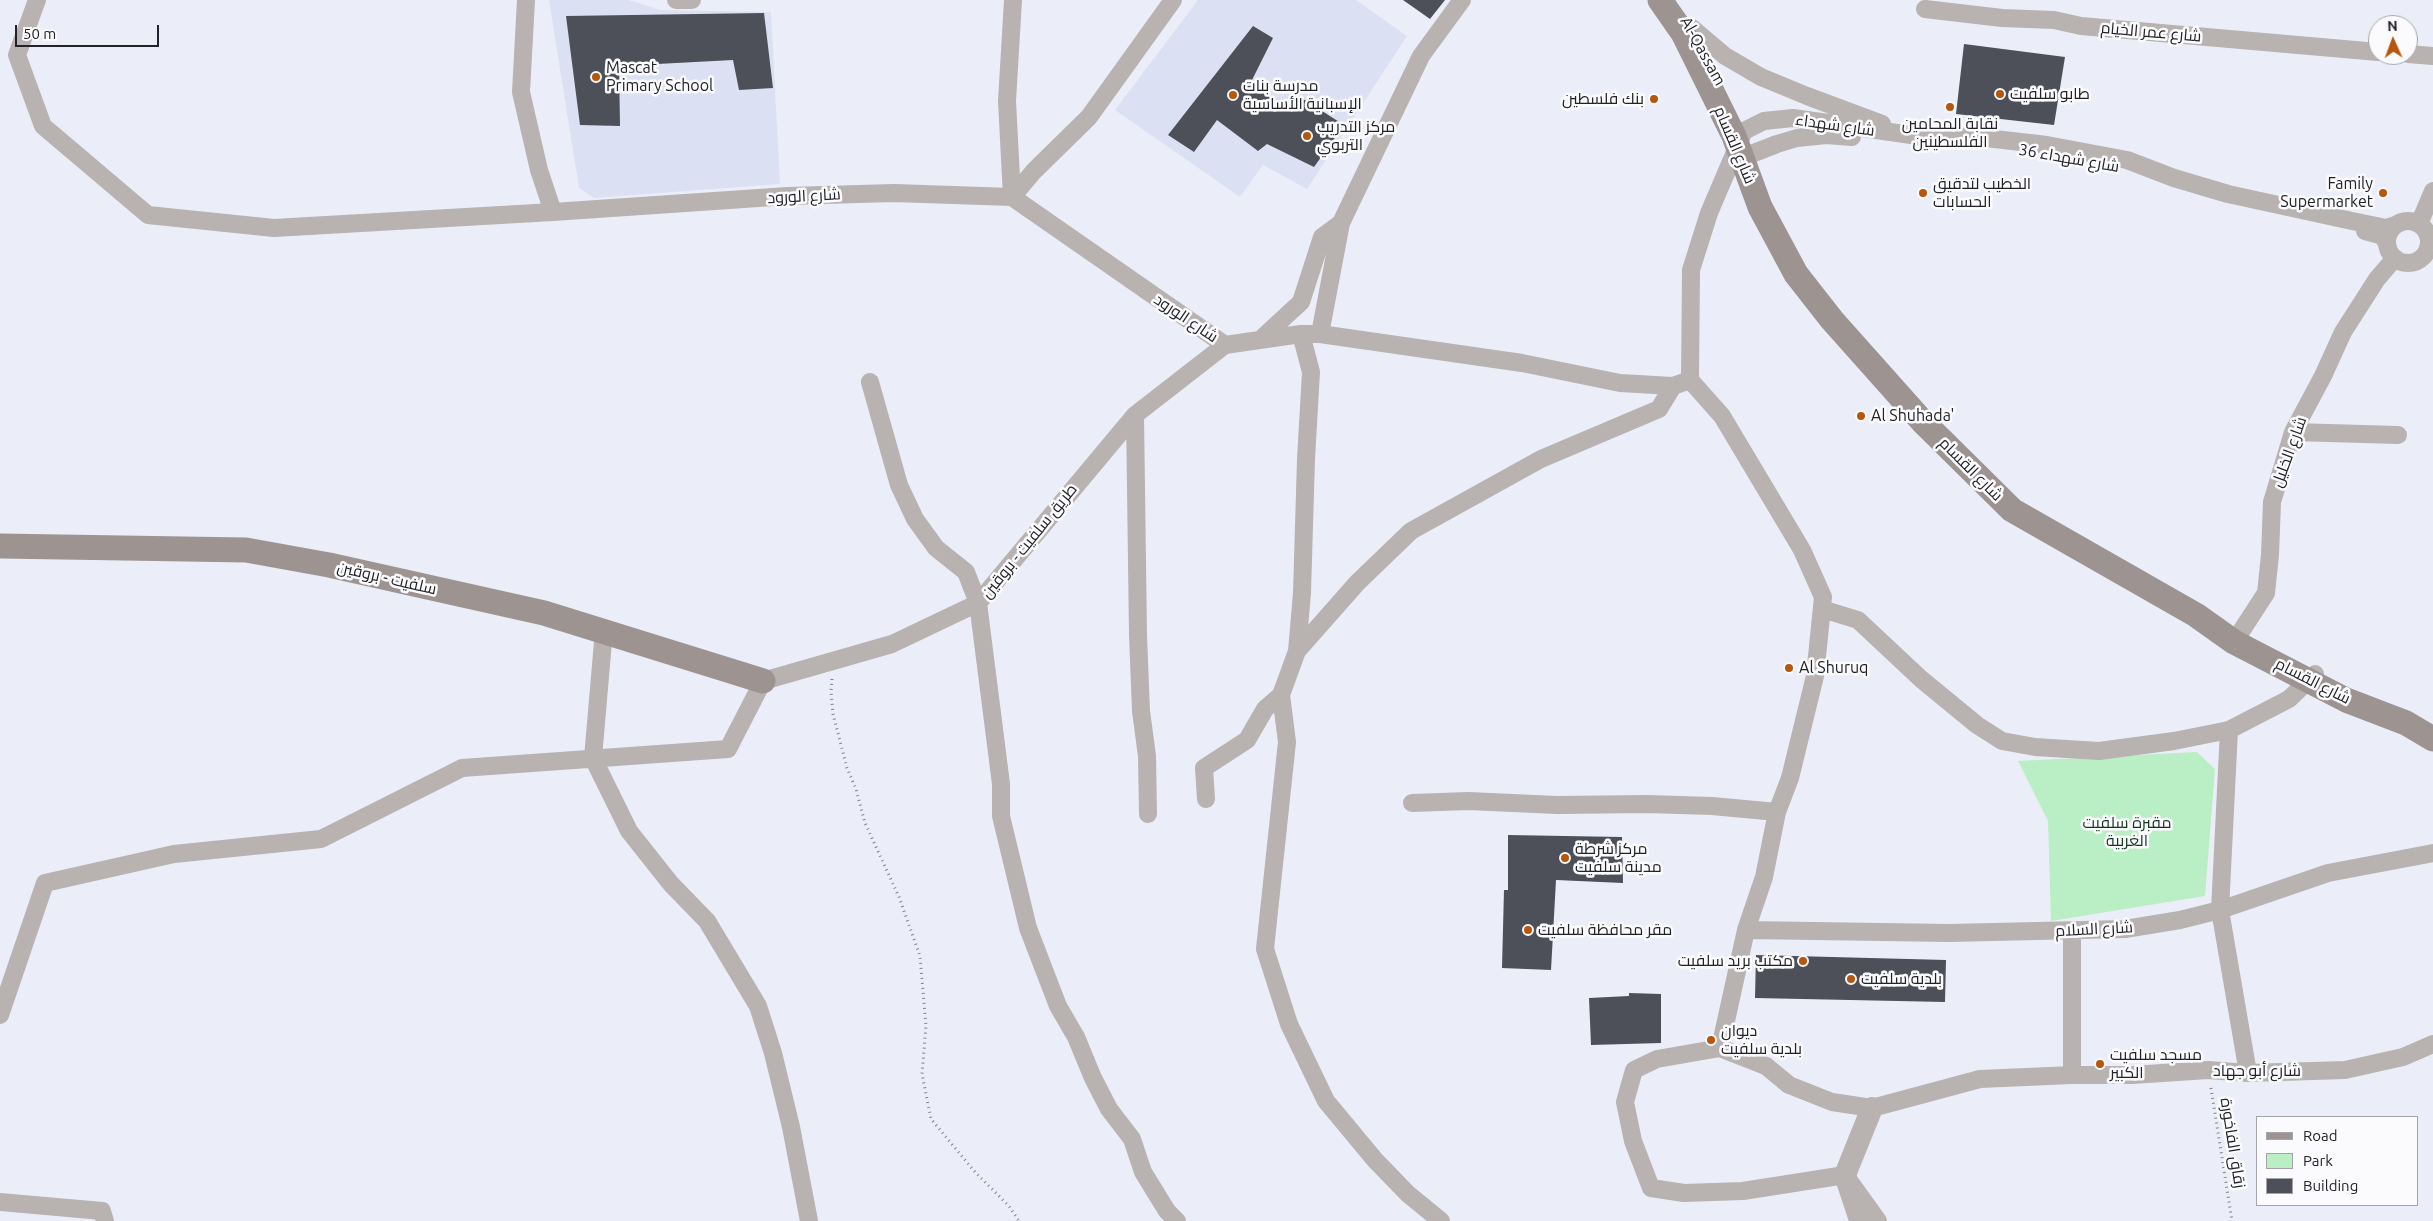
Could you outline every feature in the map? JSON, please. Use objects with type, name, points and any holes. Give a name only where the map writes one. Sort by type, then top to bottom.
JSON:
[{"type":"main road","name":"شارع القسام","points":[[1660,0],[1682,33],[1744,147],[1769,202],[1805,268],[1841,314],[1929,414],[1986,470],[2023,504],[2099,550],[2201,606],[2240,633],[2313,676],[2346,700],[2406,722],[2433,739]]},
{"type":"main road","name":"Al-Qassam","points":[[1674,0],[1692,28],[1744,147]]},
{"type":"main road","name":"شارع القسام","points":[[1744,147],[1760,206],[1796,274],[1832,320],[1922,421],[2012,510],[2196,615],[2234,642],[2313,676],[2411,713],[2433,727]]},
{"type":"main road","name":"سلفيت - بروقين","points":[[0,546],[246,550],[329,565],[544,612],[763,681]]},
{"type":"street","name":"شارع الورود","points":[[37,0],[17,55],[43,126],[148,215],[274,228],[788,196],[894,193],[1012,198],[1225,345]]},
{"type":"street","points":[[526,0],[521,92],[539,170],[552,212]]},
{"type":"street","points":[[676,0],[692,0]]},
{"type":"street","points":[[1012,198],[1007,101],[1013,0]]},
{"type":"street","points":[[1012,198],[1034,171],[1089,117],[1173,0]]},
{"type":"street","points":[[1320,334],[1341,223],[1421,56],[1462,0]]},
{"type":"street","name":"شارع عمر الخيام","points":[[1925,8],[2002,18],[2054,20],[2081,26],[2368,51]]},
{"type":"street","points":[[1692,28],[1725,56],[1761,77],[1806,96],[1896,129],[1928,137]]},
{"type":"street","points":[[2418,55],[2433,56]]},
{"type":"street","name":"شارع شهداء","points":[[1744,147],[1764,121],[1793,118],[1928,137]]},
{"type":"street","name":"شارع شهداء 36","points":[[1744,147],[1796,138],[1826,136],[1893,143],[1976,144],[2046,152],[2125,167],[2172,185],[2226,201],[2373,232],[2383,236],[2391,251]]},
{"type":"street","name":"شارع شهداء 36","points":[[1928,137],[1977,137],[2047,145],[2118,159],[2228,194],[2386,228],[2394,226]]},
{"type":"street","points":[[1720,1048],[1746,930],[1764,877],[1777,812],[1790,778],[1815,676],[1823,597],[1802,550],[1722,416],[1690,380],[1691,270],[1709,213],[1744,147]]},
{"type":"street","points":[[2427,242],[2404,222],[2394,226],[2387,237],[2391,251],[2410,263],[2420,259],[2427,242],[2433,191]]},
{"type":"street","points":[[1262,339],[1301,302],[1322,237],[1341,223]]},
{"type":"street","name":"شارع الخليل","points":[[2240,633],[2266,593],[2272,502],[2293,432],[2343,332],[2377,279],[2391,251]]},
{"type":"street","points":[[1225,345],[1301,334],[1320,334],[1522,363],[1620,383],[1672,386],[1690,380]]},
{"type":"street","points":[[1301,334],[1311,372],[1306,459],[1303,574],[1297,652],[1281,695],[1287,742],[1265,949],[1290,1024],[1326,1101],[1382,1167],[1408,1194],[1441,1221]]},
{"type":"street","name":"طريق سلفيت - بروقين","points":[[763,681],[892,644],[978,604],[1135,415],[1225,345]]},
{"type":"street","points":[[870,382],[899,485],[912,511],[936,548],[966,572],[978,604],[1001,784],[1001,816],[1028,928],[1058,1006],[1076,1037],[1093,1078],[1109,1109],[1132,1139],[1143,1172],[1166,1211],[1177,1221]]},
{"type":"street","points":[[1297,652],[1357,583],[1411,531],[1541,459],[1659,409],[1672,386]]},
{"type":"street","points":[[1135,415],[1138,635],[1141,711],[1147,756],[1148,814]]},
{"type":"street","points":[[2293,432],[2398,435]]},
{"type":"street","points":[[1822,608],[1858,620],[1921,679],[1977,725],[2002,741],[2035,747],[2099,750],[2174,741],[2229,730],[2289,699],[2313,676]]},
{"type":"street","points":[[604,630],[593,758],[629,831],[671,884],[707,921],[758,1006],[773,1053],[791,1127],[809,1221]]},
{"type":"street","points":[[0,1015],[45,883],[174,854],[321,839],[462,768],[728,749],[763,681]]},
{"type":"street","points":[[1206,799],[1204,768],[1247,740],[1265,709],[1281,695]]},
{"type":"street","points":[[2229,730],[2220,910],[2248,1073]]},
{"type":"street","points":[[1412,803],[1468,801],[1558,805],[1647,804],[1712,806],[1777,812]]},
{"type":"street","name":"شارع السلام","points":[[1746,930],[1940,933],[2125,929],[2180,920],[2220,910],[2328,873],[2433,853]]},
{"type":"street","points":[[2072,931],[2072,1075]]},
{"type":"street","name":"شارع أبو جهاد","points":[[1872,1108],[1980,1080],[2072,1075],[2132,1075],[2208,1070],[2248,1073],[2345,1070],[2403,1057],[2433,1044]]},
{"type":"street","points":[[1845,1175],[1743,1191],[1684,1193],[1651,1188],[1633,1140],[1625,1102],[1634,1070],[1657,1059],[1720,1048],[1766,1066],[1789,1084],[1832,1102],[1872,1108],[1845,1175],[1866,1221]]},
{"type":"street","points":[[0,1202],[102,1211],[104,1221]]},
{"type":"path","points":[[828,662],[833,671],[830,692],[846,768],[856,790],[865,823],[899,897],[920,956],[926,1026],[922,1074],[931,1119],[975,1172],[1009,1206],[1019,1221]]},
{"type":"path","name":"زقاق الفاخورة","points":[[2208,1070],[2232,1221]]},
{"type":"shaded area","points":[[549,0],[629,0],[660,10],[771,12],[780,184],[594,198],[579,188]]},
{"type":"shaded area","points":[[1198,0],[1356,0],[1407,36],[1307,189],[1263,165],[1240,197],[1115,110]]},
{"type":"green space","name":"مقبرة سلفيت الغربية","points":[[2197,752],[2215,769],[2205,896],[2051,921],[2048,821],[2018,761]]},
{"type":"building","points":[[1403,0],[1445,0],[1430,19]]},
{"type":"building","name":"Mascat Primary School","points":[[764,13],[773,88],[739,90],[733,60],[619,66],[620,126],[580,125],[566,16]]},
{"type":"building","name":"مدرسة بنات الإسبانية الأساسية","points":[[1253,26],[1273,38],[1250,84],[1292,112],[1300,97],[1344,125],[1314,167],[1267,144],[1258,151],[1217,120],[1194,152],[1168,135]]},
{"type":"building","points":[[1964,44],[2065,57],[2054,125],[1956,114]]},
{"type":"building","points":[[1508,835],[1622,837],[1623,883],[1556,880],[1551,970],[1502,968],[1504,890],[1508,890]]},
{"type":"building","name":"بلدية سلفيت","points":[[1756,955],[1946,960],[1945,1002],[1755,998]]},
{"type":"building","points":[[1629,993],[1661,994],[1661,1043],[1591,1045],[1589,998],[1629,996]]},
{"type":"place","name":"Mascat Primary School","points":[[596,77]]},
{"type":"place","name":"طابو سلفيت","points":[[2000,94]]},
{"type":"place","name":"مدرسة بنات الإسبانية الأساسية","points":[[1233,95]]},
{"type":"place","name":"بنك فلسطين","points":[[1654,99]]},
{"type":"place","name":"نقابة المحامين الفلسطينين","points":[[1950,107]]},
{"type":"place","name":"مركز التدريب التربوي","points":[[1307,136]]},
{"type":"place","name":"الخطيب لتدقيق الحسابات","points":[[1923,193]]},
{"type":"place","name":"Family Supermarket","points":[[2383,193]]},
{"type":"place","name":"Al Shuhada'","points":[[1861,416]]},
{"type":"place","name":"Al Shuruq","points":[[1789,668]]},
{"type":"place","name":"مركز شرطة مدينة سلفيت","points":[[1565,858]]},
{"type":"place","name":"مقر محافظة سلفيت","points":[[1528,930]]},
{"type":"place","name":"مكتب بريد سلفيت","points":[[1803,961]]},
{"type":"place","name":"بلدية سلفيت","points":[[1851,979]]},
{"type":"place","name":"ديوان بلدية سلفيت","points":[[1711,1040]]},
{"type":"place","name":"مسجد سلفيت الكبير","points":[[2100,1064]]}]
